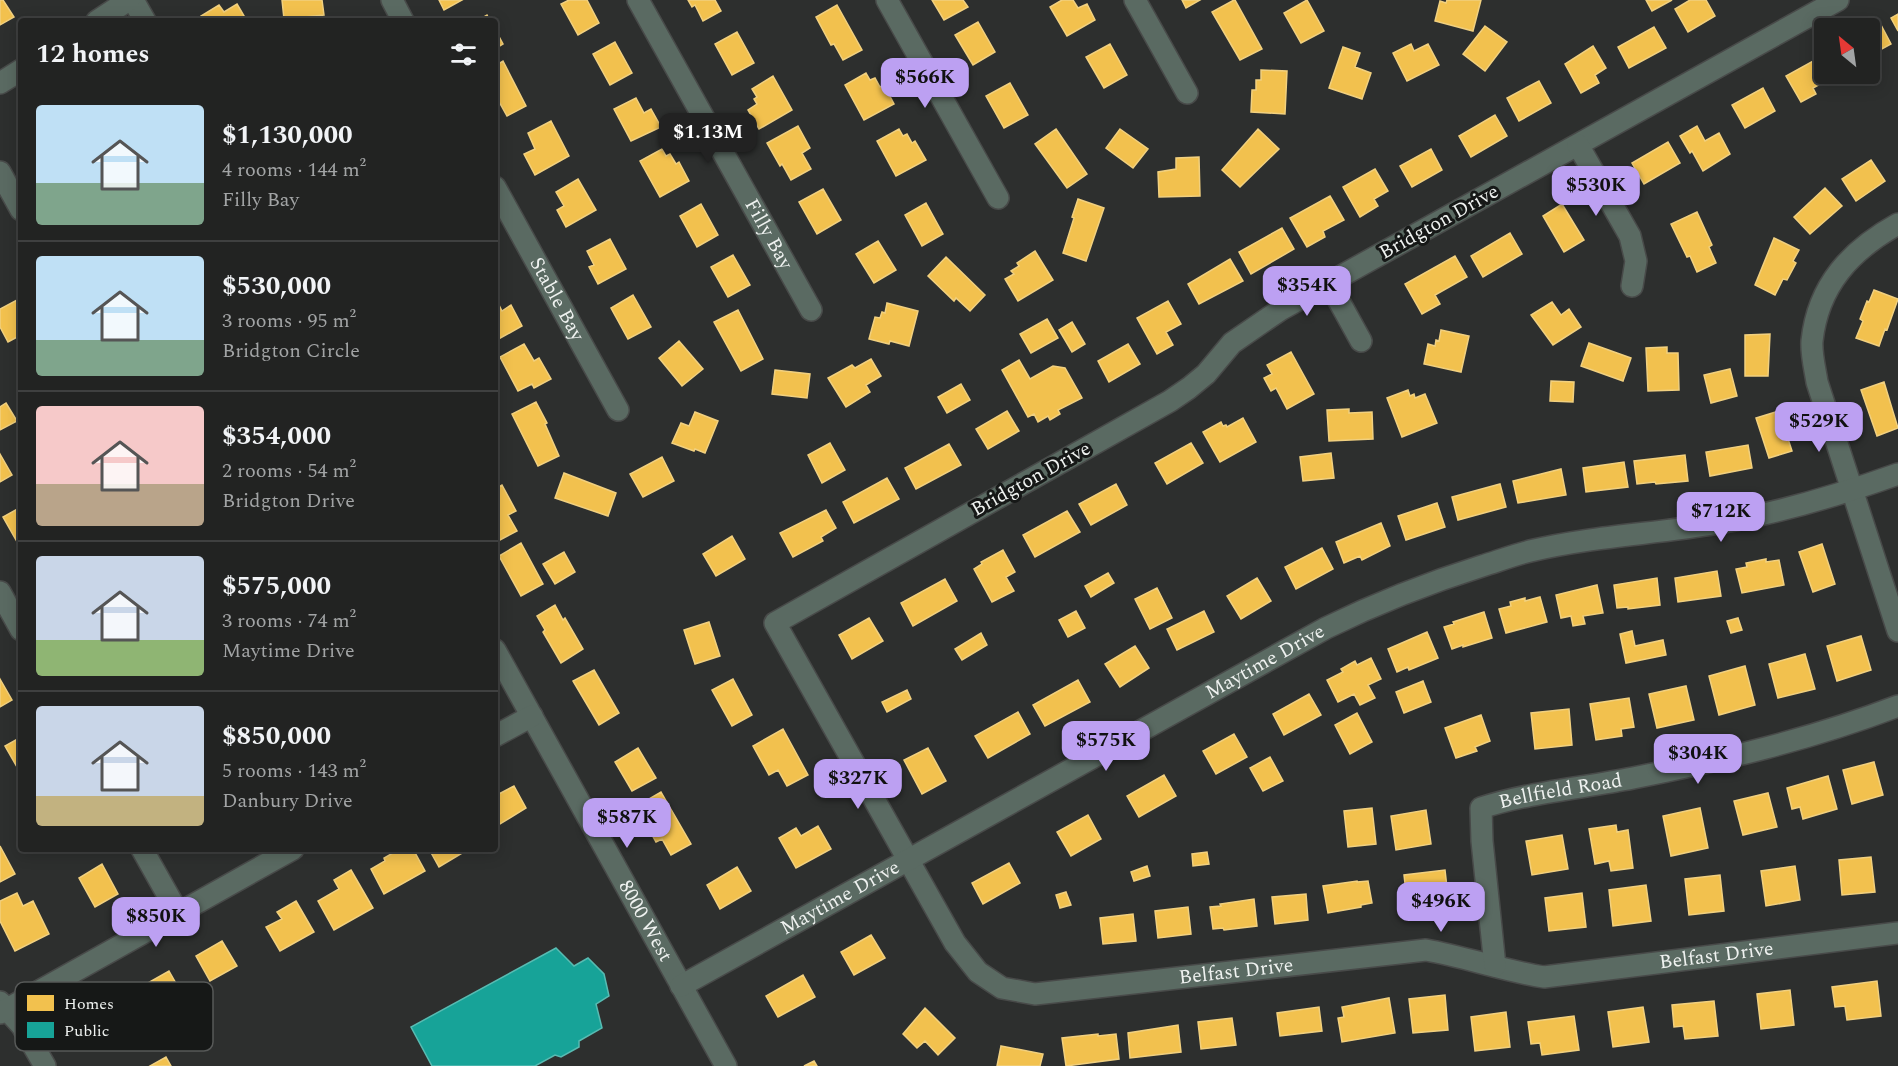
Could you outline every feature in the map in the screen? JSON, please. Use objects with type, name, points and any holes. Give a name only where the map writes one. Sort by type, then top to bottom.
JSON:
[{"type":"street","points":[[102,18],[131,0],[143,18]]},
{"type":"street","points":[[392,0],[401,18]]},
{"type":"street","name":"Filly Bay","points":[[639,0],[811,310]]},
{"type":"street","points":[[887,0],[998,198]]},
{"type":"street","points":[[1136,0],[1187,93]]},
{"type":"street","name":"Bridgton Drive","points":[[775,623],[1170,401],[1206,374],[1232,343],[1280,310],[1838,0]]},
{"type":"street","points":[[0,83],[18,72]]},
{"type":"street","points":[[1578,145],[1630,236],[1636,261],[1632,286]]},
{"type":"street","points":[[0,172],[18,205]]},
{"type":"street","name":"Stable Bay","points":[[498,193],[618,410]]},
{"type":"street","points":[[1898,224],[1858,250],[1834,276],[1821,303],[1812,342],[1817,382],[1898,631]]},
{"type":"street","points":[[1329,283],[1361,341]]},
{"type":"street","name":"Maytime Drive","points":[[681,986],[907,859],[1370,606],[1423,585],[1529,551],[1604,537],[1662,532],[1784,511],[1898,474]]},
{"type":"street","points":[[0,592],[18,625]]},
{"type":"street","name":"Belfast Drive","points":[[775,623],[955,942],[978,972],[1002,988],[1035,994],[1426,950],[1456,955],[1517,973],[1544,977],[1898,933]]},
{"type":"street","name":"8000 West","points":[[498,655],[726,1066]]},
{"type":"street","name":"Bellfield Road","points":[[1495,966],[1482,841],[1481,808],[1511,798],[1607,783],[1713,762],[1854,723],[1898,706]]},
{"type":"street","points":[[498,734],[532,716]]},
{"type":"street","points":[[144,852],[178,913]]},
{"type":"street","points":[[50,982],[288,852]]},
{"type":"street","points":[[2,1008],[15,1020]]},
{"type":"street","points":[[36,1051],[45,1066]]},
{"type":"building: Homes","points":[[0,0],[3,0],[14,17],[0,25]]},
{"type":"building: Homes","points":[[282,0],[322,0],[324,15],[284,18]]},
{"type":"building: Homes","points":[[439,0],[462,0],[444,10]]},
{"type":"building: Homes","points":[[569,0],[587,0],[599,23],[578,35],[561,4]]},
{"type":"building: Homes","points":[[688,0],[715,0],[721,11],[703,21],[695,5],[692,7]]},
{"type":"building: Homes","points":[[932,0],[963,0],[968,7],[944,20]]},
{"type":"building: Homes","points":[[1062,0],[1073,0],[1078,8],[1087,4],[1095,20],[1067,36],[1050,7]]},
{"type":"building: Homes","points":[[1182,0],[1200,0],[1186,8]]},
{"type":"building: Homes","points":[[1234,0],[1262,49],[1240,60],[1212,12]]},
{"type":"building: Homes","points":[[1307,0],[1324,31],[1301,43],[1284,13]]},
{"type":"building: Homes","points":[[1447,0],[1481,0],[1473,31],[1435,21],[1440,1],[1446,3]]},
{"type":"building: Homes","points":[[1646,0],[1672,0],[1652,11]]},
{"type":"building: Homes","points":[[1690,0],[1706,0],[1715,16],[1688,32],[1675,9]]},
{"type":"building: Homes","points":[[237,4],[245,18],[202,18],[201,16],[219,5],[224,12]]},
{"type":"building: Homes","points":[[837,5],[862,50],[843,60],[834,44],[831,45],[816,17]]},
{"type":"building: Homes","points":[[1898,14],[1898,31],[1891,18]]},
{"type":"building: Homes","points":[[978,22],[995,52],[973,65],[955,35]]},
{"type":"building: Homes","points":[[1880,23],[1891,44],[1880,50]]},
{"type":"building: Homes","points":[[1485,26],[1507,42],[1485,71],[1463,54]]},
{"type":"building: Homes","points":[[1654,27],[1666,48],[1629,68],[1618,47]]},
{"type":"building: Homes","points":[[737,32],[754,63],[732,75],[715,44]]},
{"type":"building: Homes","points":[[498,35],[503,44],[498,47]]},
{"type":"building: Homes","points":[[615,42],[632,73],[610,85],[593,54]]},
{"type":"building: Homes","points":[[1110,44],[1127,75],[1104,88],[1086,57]]},
{"type":"building: Homes","points":[[1411,44],[1414,51],[1428,44],[1439,65],[1407,81],[1393,53]]},
{"type":"building: Homes","points":[[1593,46],[1606,68],[1595,75],[1599,83],[1581,93],[1565,64]]},
{"type":"building: Homes","points":[[1343,47],[1360,53],[1355,67],[1371,73],[1362,99],[1329,88]]},
{"type":"building: Homes","points":[[503,61],[526,106],[507,116],[498,100],[498,64]]},
{"type":"building: Homes","points":[[1814,61],[1814,84],[1820,84],[1813,88],[1816,94],[1801,102],[1786,76]]},
{"type":"building: Homes","points":[[1261,70],[1287,71],[1285,114],[1251,112],[1252,90],[1256,90],[1256,80],[1261,80]]},
{"type":"building: Homes","points":[[866,73],[870,80],[875,78],[880,87],[884,85],[894,104],[864,120],[845,85]]},
{"type":"building: Homes","points":[[773,76],[792,110],[759,129],[748,110],[757,104],[754,99],[757,97],[752,89]]},
{"type":"building: Homes","points":[[1539,81],[1551,103],[1519,121],[1507,98]]},
{"type":"building: Homes","points":[[1010,83],[1028,115],[1004,128],[986,96]]},
{"type":"building: Homes","points":[[1763,88],[1775,111],[1745,128],[1732,105]]},
{"type":"building: Homes","points":[[636,98],[644,113],[651,109],[661,127],[631,141],[614,109]]},
{"type":"building: Homes","points":[[1495,115],[1507,136],[1471,157],[1459,136]]},
{"type":"building: Homes","points":[[551,121],[569,156],[535,175],[524,154],[535,149],[528,133]]},
{"type":"building: Homes","points":[[798,126],[810,148],[802,153],[811,169],[791,180],[767,143]]},
{"type":"building: Homes","points":[[1697,126],[1705,141],[1719,133],[1730,154],[1703,171],[1680,136]]},
{"type":"building: Homes","points":[[899,129],[903,136],[907,134],[912,143],[915,141],[926,160],[896,176],[877,141]]},
{"type":"building: Homes","points":[[1056,129],[1087,174],[1067,188],[1035,144]]},
{"type":"building: Homes","points":[[1120,129],[1148,149],[1133,168],[1106,148]]},
{"type":"building: Homes","points":[[1258,129],[1279,149],[1240,187],[1222,170]]},
{"type":"building: Homes","points":[[1668,142],[1680,163],[1644,184],[1632,163]]},
{"type":"building: Homes","points":[[662,149],[666,156],[670,154],[676,164],[679,162],[689,181],[660,197],[640,161]]},
{"type":"building: Homes","points":[[1431,149],[1442,170],[1412,187],[1400,166]]},
{"type":"building: Homes","points":[[1199,157],[1200,196],[1159,197],[1158,172],[1176,169],[1176,158]]},
{"type":"building: Homes","points":[[1871,160],[1885,181],[1856,201],[1842,179]]},
{"type":"building: Homes","points":[[1375,169],[1388,191],[1374,199],[1378,206],[1360,217],[1343,187]]},
{"type":"building: Homes","points":[[578,179],[596,210],[566,227],[557,210],[564,206],[556,192]]},
{"type":"building: Homes","points":[[1825,188],[1842,206],[1810,234],[1794,217]]},
{"type":"building: Homes","points":[[823,189],[841,220],[817,234],[799,202]]},
{"type":"building: Homes","points":[[1330,196],[1344,220],[1323,231],[1325,237],[1307,247],[1290,218]]},
{"type":"building: Homes","points":[[1078,199],[1104,208],[1086,261],[1063,253]]},
{"type":"building: Homes","points":[[926,203],[943,234],[922,246],[905,215]]},
{"type":"building: Homes","points":[[701,204],[718,235],[697,247],[680,216]]},
{"type":"building: Homes","points":[[1562,204],[1584,240],[1564,252],[1543,216]]},
{"type":"building: Homes","points":[[1697,212],[1712,245],[1709,247],[1716,263],[1697,272],[1671,224]]},
{"type":"building: Homes","points":[[1282,228],[1294,249],[1251,274],[1239,252]]},
{"type":"building: Homes","points":[[1510,233],[1522,254],[1483,277],[1471,256]]},
{"type":"building: Homes","points":[[1774,238],[1799,250],[1793,261],[1796,263],[1787,280],[1783,279],[1775,295],[1755,285]]},
{"type":"building: Homes","points":[[610,239],[626,269],[598,284],[589,267],[594,265],[587,251]]},
{"type":"building: Homes","points":[[878,241],[896,270],[874,283],[856,254]]},
{"type":"building: Homes","points":[[1035,251],[1053,280],[1018,301],[1005,279],[1014,274],[1011,271],[1019,266],[1017,263]]},
{"type":"building: Homes","points":[[733,255],[750,285],[728,297],[711,267]]},
{"type":"building: Homes","points":[[1455,256],[1467,277],[1435,295],[1440,304],[1422,314],[1405,284]]},
{"type":"building: Homes","points":[[946,257],[985,295],[970,311],[956,298],[954,301],[928,276]]},
{"type":"building: Homes","points":[[1230,259],[1243,281],[1199,304],[1188,284]]},
{"type":"building: Homes","points":[[1874,290],[1898,299],[1879,346],[1856,338],[1863,321],[1860,319]]},
{"type":"building: Homes","points":[[633,295],[651,327],[628,339],[611,308]]},
{"type":"building: Homes","points":[[17,300],[18,302],[18,337],[8,342],[0,327],[0,309]]},
{"type":"building: Homes","points":[[1168,301],[1181,324],[1166,332],[1173,345],[1157,354],[1137,318]]},
{"type":"building: Homes","points":[[1552,302],[1561,315],[1569,309],[1581,327],[1553,345],[1531,315]]},
{"type":"building: Homes","points":[[887,303],[918,311],[909,346],[869,339],[875,317],[880,318],[882,312],[885,313]]},
{"type":"building: Homes","points":[[511,305],[522,326],[498,339],[498,306],[502,311]]},
{"type":"building: Homes","points":[[738,310],[763,359],[741,371],[714,322]]},
{"type":"building: Homes","points":[[1047,319],[1058,338],[1031,353],[1020,334]]},
{"type":"building: Homes","points":[[1072,322],[1085,344],[1072,352],[1059,330]]},
{"type":"building: Homes","points":[[1441,330],[1469,336],[1461,372],[1424,364],[1428,344],[1435,346],[1436,340],[1439,341]]},
{"type":"building: Homes","points":[[1770,334],[1768,376],[1745,376],[1745,335]]},
{"type":"building: Homes","points":[[679,341],[703,369],[682,386],[659,358]]},
{"type":"building: Homes","points":[[1589,343],[1631,358],[1623,381],[1581,366]]},
{"type":"building: Homes","points":[[524,344],[534,361],[539,358],[551,379],[534,388],[532,384],[518,391],[500,357]]},
{"type":"building: Homes","points":[[1128,344],[1140,364],[1109,382],[1098,361]]},
{"type":"building: Homes","points":[[1667,347],[1667,353],[1678,353],[1679,390],[1648,391],[1646,348]]},
{"type":"building: Homes","points":[[1291,352],[1314,394],[1287,409],[1276,388],[1271,391],[1264,378],[1272,374],[1267,365]]},
{"type":"building: Homes","points":[[871,359],[881,376],[866,385],[870,392],[846,407],[828,378],[852,365],[855,368]]},
{"type":"building: Homes","points":[[1019,360],[1030,379],[1053,366],[1065,368],[1082,398],[1058,410],[1060,414],[1050,420],[1048,416],[1038,422],[1034,414],[1028,417],[1002,370]]},
{"type":"building: Homes","points":[[1730,369],[1737,396],[1711,403],[1704,375]]},
{"type":"building: Homes","points":[[775,370],[810,374],[807,398],[772,394]]},
{"type":"building: Homes","points":[[1551,381],[1574,382],[1573,402],[1550,401]]},
{"type":"building: Homes","points":[[1884,382],[1898,428],[1877,436],[1861,390]]},
{"type":"building: Homes","points":[[961,384],[970,400],[947,413],[938,397]]},
{"type":"building: Homes","points":[[1408,390],[1410,396],[1414,394],[1415,398],[1425,394],[1437,423],[1402,437],[1387,398]]},
{"type":"building: Homes","points":[[536,402],[547,423],[545,424],[559,456],[538,466],[512,414]]},
{"type":"building: Homes","points":[[6,403],[17,421],[0,430],[0,407]]},
{"type":"building: Homes","points":[[1349,409],[1349,413],[1372,412],[1373,439],[1329,441],[1327,410]]},
{"type":"building: Homes","points":[[1007,411],[1019,431],[988,449],[976,429]]},
{"type":"building: Homes","points":[[1779,411],[1792,451],[1769,458],[1756,418]]},
{"type":"building: Homes","points":[[695,412],[718,421],[705,453],[672,443],[681,423],[689,426]]},
{"type":"building: Homes","points":[[1243,418],[1256,442],[1220,462],[1203,432],[1221,422],[1227,427]]},
{"type":"building: Homes","points":[[830,443],[845,470],[822,483],[808,455]]},
{"type":"building: Homes","points":[[1191,443],[1203,463],[1167,484],[1155,463]]},
{"type":"building: Homes","points":[[949,444],[961,465],[916,489],[905,468]]},
{"type":"building: Homes","points":[[1748,445],[1752,468],[1710,476],[1706,452]]},
{"type":"building: Homes","points":[[1331,453],[1334,478],[1303,481],[1300,457]]},
{"type":"building: Homes","points":[[0,454],[12,475],[0,482]]},
{"type":"building: Homes","points":[[1685,455],[1688,481],[1637,484],[1634,461]]},
{"type":"building: Homes","points":[[662,457],[674,481],[643,497],[630,474]]},
{"type":"building: Homes","points":[[1624,462],[1628,487],[1586,492],[1583,468]]},
{"type":"building: Homes","points":[[1561,469],[1566,495],[1518,503],[1513,481]]},
{"type":"building: Homes","points":[[564,473],[616,493],[608,516],[555,498]]},
{"type":"building: Homes","points":[[887,478],[899,499],[854,523],[843,502]]},
{"type":"building: Homes","points":[[1116,484],[1127,505],[1091,525],[1079,504]]},
{"type":"building: Homes","points":[[1500,484],[1506,507],[1458,520],[1452,497]]},
{"type":"building: Homes","points":[[502,485],[516,511],[508,515],[517,531],[500,540],[498,537],[498,487]]},
{"type":"building: Homes","points":[[1437,503],[1445,527],[1406,540],[1398,516]]},
{"type":"building: Homes","points":[[18,509],[18,543],[3,517]]},
{"type":"building: Homes","points":[[826,510],[836,528],[821,537],[823,541],[793,557],[780,533]]},
{"type":"building: Homes","points":[[1067,511],[1080,532],[1035,557],[1023,535]]},
{"type":"building: Homes","points":[[1381,523],[1390,546],[1362,560],[1360,556],[1344,563],[1336,542]]},
{"type":"building: Homes","points":[[732,536],[745,559],[716,576],[703,554]]},
{"type":"building: Homes","points":[[521,543],[543,584],[521,596],[499,556]]},
{"type":"building: Homes","points":[[1822,544],[1835,584],[1813,592],[1799,552]]},
{"type":"building: Homes","points":[[1322,548],[1333,569],[1296,589],[1285,567]]},
{"type":"building: Homes","points":[[1003,550],[1015,572],[1006,577],[1014,591],[992,602],[974,569],[982,564],[981,562]]},
{"type":"building: Homes","points":[[564,552],[575,572],[555,584],[543,564]]},
{"type":"building: Homes","points":[[1766,559],[1766,562],[1779,560],[1784,585],[1742,593],[1736,569],[1747,567],[1746,563]]},
{"type":"building: Homes","points":[[1717,571],[1721,596],[1678,602],[1675,578]]},
{"type":"building: Homes","points":[[1108,573],[1114,583],[1091,597],[1085,586]]},
{"type":"building: Homes","points":[[1257,578],[1271,601],[1241,619],[1227,596]]},
{"type":"building: Homes","points":[[1657,578],[1660,605],[1617,608],[1614,585]]},
{"type":"building: Homes","points":[[945,579],[957,601],[913,626],[901,603]]},
{"type":"building: Homes","points":[[1597,585],[1603,613],[1583,616],[1585,624],[1573,626],[1571,616],[1561,618],[1556,595]]},
{"type":"building: Homes","points":[[1157,588],[1172,618],[1150,629],[1135,599]]},
{"type":"building: Homes","points":[[1540,597],[1547,622],[1506,633],[1499,609],[1511,606],[1510,602]]},
{"type":"building: Homes","points":[[555,605],[583,649],[561,663],[543,632],[545,630],[537,616]]},
{"type":"building: Homes","points":[[1076,611],[1085,628],[1068,637],[1059,620]]},
{"type":"building: Homes","points":[[1204,611],[1214,632],[1177,650],[1167,629]]},
{"type":"building: Homes","points":[[1484,612],[1492,638],[1452,649],[1444,627]]},
{"type":"building: Homes","points":[[869,618],[883,641],[852,659],[839,635]]},
{"type":"building: Homes","points":[[1738,618],[1742,630],[1731,633],[1727,621]]},
{"type":"building: Homes","points":[[709,622],[720,656],[695,664],[684,630]]},
{"type":"building: Homes","points":[[1632,631],[1635,646],[1663,640],[1666,655],[1626,663],[1620,634]]},
{"type":"building: Homes","points":[[1427,632],[1438,658],[1409,670],[1408,667],[1397,672],[1388,649]]},
{"type":"building: Homes","points":[[981,633],[987,645],[962,660],[955,649]]},
{"type":"building: Homes","points":[[1861,636],[1871,670],[1837,681],[1827,646]]},
{"type":"building: Homes","points":[[1135,646],[1149,668],[1120,687],[1105,664]]},
{"type":"building: Homes","points":[[1805,654],[1815,689],[1778,698],[1769,664]]},
{"type":"building: Homes","points":[[1371,658],[1381,679],[1368,685],[1375,698],[1360,705],[1354,694],[1338,702],[1327,680],[1343,672],[1341,669],[1355,661],[1357,665]]},
{"type":"building: Homes","points":[[1745,666],[1755,705],[1719,715],[1709,676]]},
{"type":"building: Homes","points":[[594,670],[619,713],[599,725],[573,681]]},
{"type":"building: Homes","points":[[0,679],[12,700],[0,707]]},
{"type":"building: Homes","points":[[733,679],[752,715],[732,726],[712,690]]},
{"type":"building: Homes","points":[[1078,680],[1090,702],[1045,726],[1033,705]]},
{"type":"building: Homes","points":[[1423,681],[1431,702],[1404,713],[1396,692]]},
{"type":"building: Homes","points":[[1686,686],[1694,720],[1657,728],[1649,694]]},
{"type":"building: Homes","points":[[907,690],[911,699],[887,712],[882,702]]},
{"type":"building: Homes","points":[[1309,694],[1321,715],[1284,735],[1273,714]]},
{"type":"building: Homes","points":[[1629,698],[1634,727],[1621,729],[1622,736],[1596,740],[1590,704]]},
{"type":"building: Homes","points":[[1569,709],[1572,745],[1535,749],[1531,713]]},
{"type":"building: Homes","points":[[1018,712],[1030,734],[988,758],[975,736]]},
{"type":"building: Homes","points":[[1357,713],[1372,742],[1350,754],[1335,725]]},
{"type":"building: Homes","points":[[1481,715],[1490,741],[1475,747],[1477,751],[1456,758],[1445,728]]},
{"type":"building: Homes","points":[[783,729],[808,775],[787,786],[778,770],[769,775],[753,746]]},
{"type":"building: Homes","points":[[1234,734],[1247,757],[1216,774],[1203,751]]},
{"type":"building: Homes","points":[[18,739],[18,769],[5,746]]},
{"type":"building: Homes","points":[[638,748],[656,778],[632,791],[615,762]]},
{"type":"building: Homes","points":[[928,748],[946,781],[922,794],[904,760]]},
{"type":"building: Homes","points":[[1270,757],[1283,781],[1263,791],[1250,768]]},
{"type":"building: Homes","points":[[1874,762],[1883,795],[1852,804],[1843,770]]},
{"type":"building: Homes","points":[[1164,775],[1176,796],[1139,817],[1127,796]]},
{"type":"building: Homes","points":[[1828,776],[1837,809],[1803,819],[1800,807],[1792,809],[1787,788]]},
{"type":"building: Homes","points":[[514,786],[526,808],[498,825],[498,794]]},
{"type":"building: Homes","points":[[661,792],[691,844],[671,855],[662,839],[656,842],[646,824],[652,821],[642,803]]},
{"type":"building: Homes","points":[[1768,793],[1777,827],[1743,835],[1734,801]]},
{"type":"building: Homes","points":[[1372,808],[1376,844],[1348,847],[1344,811]]},
{"type":"building: Homes","points":[[1700,808],[1708,848],[1671,856],[1663,816]]},
{"type":"building: Homes","points":[[1426,810],[1431,844],[1396,850],[1391,816]]},
{"type":"building: Homes","points":[[1088,815],[1101,839],[1071,856],[1057,832]]},
{"type":"building: Homes","points":[[1616,825],[1617,832],[1628,830],[1633,868],[1611,871],[1609,861],[1595,864],[1589,829]]},
{"type":"building: Homes","points":[[818,826],[831,849],[796,868],[779,838],[796,828],[801,836]]},
{"type":"building: Homes","points":[[1562,835],[1568,869],[1532,875],[1526,841]]},
{"type":"building: Homes","points":[[0,846],[15,874],[0,882]]},
{"type":"building: Homes","points":[[415,852],[425,871],[384,894],[371,869],[393,853]]},
{"type":"building: Homes","points":[[431,852],[464,852],[439,867]]},
{"type":"building: Homes","points":[[1207,852],[1209,864],[1193,866],[1192,854]]},
{"type":"building: Homes","points":[[1871,857],[1875,892],[1842,895],[1839,860]]},
{"type":"building: Homes","points":[[1009,863],[1020,883],[983,904],[972,883]]},
{"type":"building: Homes","points":[[102,864],[118,894],[95,907],[79,878]]},
{"type":"building: Homes","points":[[1147,866],[1150,876],[1134,881],[1131,872]]},
{"type":"building: Homes","points":[[1795,866],[1800,900],[1766,906],[1761,871]]},
{"type":"building: Homes","points":[[737,867],[751,891],[720,909],[707,885]]},
{"type":"building: Homes","points":[[351,870],[373,908],[334,930],[318,901],[339,889],[334,880]]},
{"type":"building: Homes","points":[[1445,870],[1449,905],[1408,910],[1404,875]]},
{"type":"building: Homes","points":[[1720,875],[1724,911],[1689,915],[1685,879]]},
{"type":"building: Homes","points":[[1368,881],[1372,903],[1328,913],[1323,886]]},
{"type":"building: Homes","points":[[1646,885],[1651,921],[1613,926],[1609,890]]},
{"type":"building: Homes","points":[[1066,892],[1071,905],[1060,908],[1056,895]]},
{"type":"building: Homes","points":[[17,893],[23,906],[33,901],[49,934],[15,951],[0,921],[0,901]]},
{"type":"building: Homes","points":[[1582,893],[1586,927],[1549,931],[1545,898]]},
{"type":"building: Homes","points":[[1306,894],[1308,920],[1275,924],[1272,897]]},
{"type":"building: Homes","points":[[1254,899],[1257,926],[1213,929],[1210,907]]},
{"type":"building: Homes","points":[[296,901],[314,932],[280,951],[266,927],[282,919],[277,912]]},
{"type":"building: Homes","points":[[1188,907],[1191,934],[1158,938],[1155,911]]},
{"type":"building: Homes","points":[[1133,914],[1136,941],[1103,944],[1100,918]]},
{"type":"building: Homes","points":[[871,935],[885,958],[854,975],[841,952]]},
{"type":"building: Homes","points":[[222,941],[237,966],[210,981],[196,956]]},
{"type":"building: Homes","points":[[169,971],[175,982],[150,982]]},
{"type":"building: Homes","points":[[803,975],[815,997],[778,1017],[766,996]]},
{"type":"building: Homes","points":[[1877,981],[1881,1016],[1847,1020],[1845,1006],[1835,1007],[1832,987]]},
{"type":"building: Homes","points":[[1790,990],[1794,1025],[1761,1029],[1757,994]]},
{"type":"building: Homes","points":[[1445,995],[1448,1030],[1413,1033],[1409,999]]},
{"type":"building: Homes","points":[[1389,998],[1395,1033],[1342,1042],[1338,1018],[1344,1017],[1342,1007]]},
{"type":"building: Homes","points":[[1714,1001],[1718,1036],[1685,1039],[1683,1026],[1674,1027],[1672,1005]]},
{"type":"building: Homes","points":[[1319,1007],[1322,1031],[1280,1036],[1277,1013]]},
{"type":"building: Homes","points":[[1643,1007],[1649,1042],[1613,1047],[1608,1012]]},
{"type":"building: Homes","points":[[925,1008],[955,1038],[938,1055],[925,1041],[917,1048],[903,1034]]},
{"type":"building: Homes","points":[[1506,1012],[1510,1047],[1475,1051],[1471,1017]]},
{"type":"building: Homes","points":[[1574,1016],[1579,1050],[1542,1055],[1540,1043],[1531,1044],[1528,1022]]},
{"type":"building: Homes","points":[[1232,1018],[1236,1045],[1201,1049],[1198,1022]]},
{"type":"building: Homes","points":[[1178,1025],[1181,1052],[1130,1058],[1128,1033]]},
{"type":"building: Homes","points":[[1098,1034],[1098,1036],[1116,1034],[1119,1059],[1066,1066],[1062,1038]]},
{"type":"building: Homes","points":[[1001,1046],[1043,1054],[1040,1066],[997,1066]]},
{"type":"building: Homes","points":[[166,1057],[171,1066],[150,1066]]},
{"type":"building: Homes","points":[[814,1061],[817,1066],[804,1066]]},
{"type":"building: Public","points":[[556,948],[574,966],[588,958],[604,974],[609,996],[596,1004],[602,1028],[579,1041],[579,1047],[561,1057],[555,1055],[535,1066],[432,1066],[411,1027]]}]
